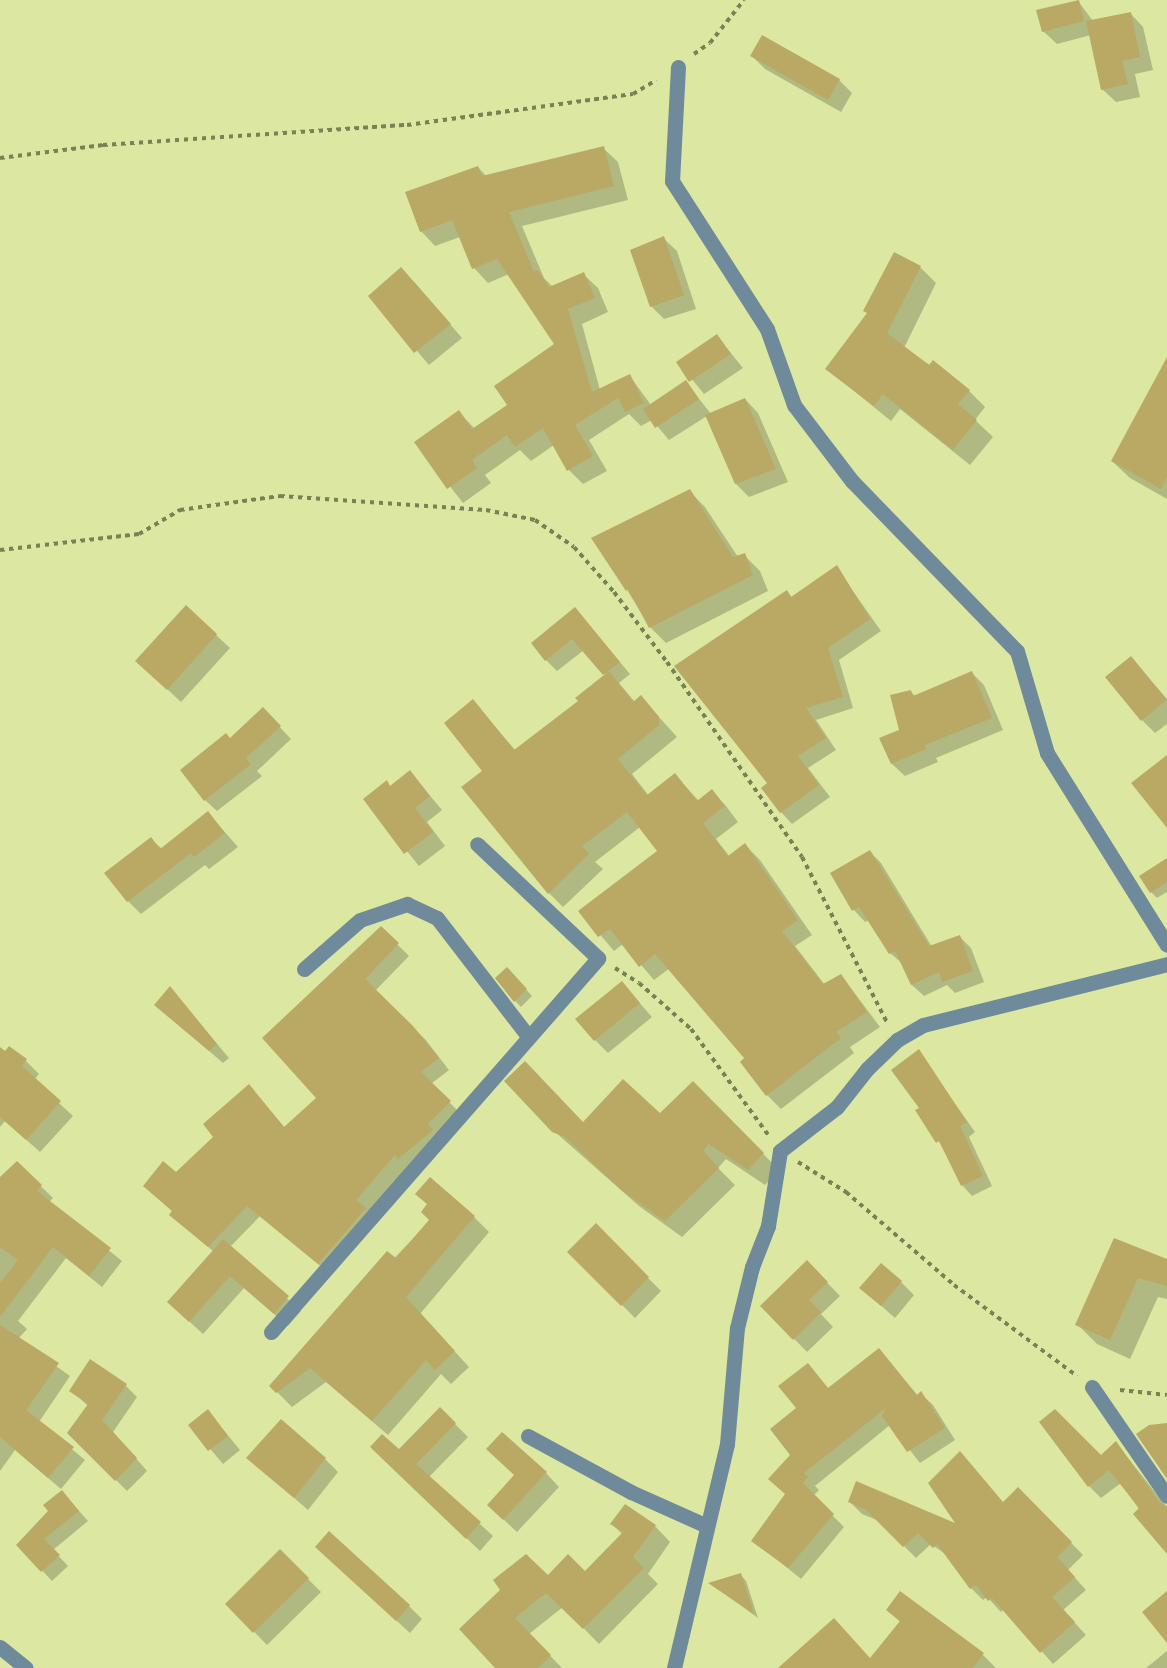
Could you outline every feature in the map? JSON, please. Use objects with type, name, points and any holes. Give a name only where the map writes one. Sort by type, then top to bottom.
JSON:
[{"type":"street","points":[[678,67],[672,181],[767,329],[794,405],[852,481],[1017,651],[1047,753],[1167,945]]},
{"type":"street","points":[[271,1332],[527,1035],[597,958],[477,844]]},
{"type":"street","points":[[304,969],[360,920],[406,904],[437,918],[527,1035]]},
{"type":"street","points":[[674,1668],[728,1444],[737,1328],[752,1267],[768,1226],[780,1151],[837,1107],[867,1069],[897,1040],[923,1025],[962,1013],[1167,964]]},
{"type":"street","points":[[1092,1387],[1167,1496]]},
{"type":"street","points":[[528,1436],[631,1492],[707,1526]]},
{"type":"street","points":[[0,1647],[26,1668]]},
{"type":"path","points":[[0,158],[103,144],[407,124],[633,94],[678,67],[710,43],[744,0]]},
{"type":"path","points":[[0,550],[139,534],[180,510],[280,496],[486,510],[535,520],[574,547],[614,592],[802,857],[897,1040]]},
{"type":"path","points":[[597,958],[639,983],[691,1029],[780,1151],[846,1192],[954,1285],[1092,1387],[1167,1395]]},
{"type":"building","points":[[1079,0],[1084,21],[1042,32],[1036,10]]},
{"type":"building","points":[[1131,12],[1140,57],[1122,61],[1128,84],[1101,90],[1086,21]]},
{"type":"building","points":[[762,35],[840,79],[828,100],[750,56]]},
{"type":"building","points":[[604,146],[614,186],[509,212],[534,272],[538,270],[549,287],[584,272],[595,298],[568,309],[592,392],[630,374],[644,403],[625,412],[618,398],[575,425],[593,456],[567,471],[543,428],[515,447],[507,435],[472,460],[477,468],[447,489],[414,442],[459,410],[472,429],[507,405],[494,386],[554,344],[497,259],[472,269],[452,220],[420,232],[405,192],[478,166],[482,176]]},
{"type":"building","points":[[664,236],[684,295],[650,307],[630,250]]},
{"type":"building","points":[[894,252],[921,266],[887,333],[929,365],[933,360],[970,390],[958,404],[977,420],[953,450],[883,394],[874,406],[825,369],[867,313],[863,311]]},
{"type":"building","points":[[401,267],[451,324],[414,353],[368,296]]},
{"type":"building","points":[[717,334],[731,354],[689,382],[676,362]]},
{"type":"building","points":[[1167,357],[1167,477],[1161,489],[1111,461]]},
{"type":"building","points":[[686,380],[699,399],[655,428],[643,409]]},
{"type":"building","points":[[745,398],[776,469],[735,484],[705,415]]},
{"type":"building","points":[[690,489],[733,557],[745,553],[753,575],[649,628],[628,589],[626,591],[591,538]]},
{"type":"building","points":[[837,565],[870,619],[828,648],[843,697],[806,708],[826,738],[798,756],[819,785],[780,813],[761,788],[767,783],[674,666],[787,590],[791,597]]},
{"type":"building","points":[[186,605],[217,634],[167,690],[135,661]]},
{"type":"building","points":[[575,607],[620,662],[603,675],[572,639],[545,661],[531,643]]},
{"type":"building","points":[[1131,656],[1167,700],[1141,721],[1105,677]]},
{"type":"building","points":[[609,671],[633,702],[641,695],[659,717],[659,725],[618,759],[647,795],[675,773],[697,801],[712,789],[725,806],[703,823],[728,856],[745,843],[798,920],[782,931],[823,984],[841,974],[867,1012],[836,1032],[841,1038],[766,1096],[740,1062],[744,1058],[655,954],[639,967],[610,929],[598,937],[578,911],[657,851],[627,812],[582,846],[589,854],[548,894],[461,787],[482,771],[444,723],[473,699],[514,750],[578,701],[575,698]]},
{"type":"building","points":[[972,671],[992,718],[925,745],[926,749],[891,764],[879,738],[899,730],[890,695],[911,690],[913,696]]},
{"type":"building","points":[[263,707],[281,726],[246,758],[251,764],[204,801],[180,770],[226,733],[230,738]]},
{"type":"building","points":[[1167,755],[1167,828],[1131,783]]},
{"type":"building","points":[[410,770],[430,796],[415,808],[433,832],[404,854],[363,799],[387,780],[390,786]]},
{"type":"building","points":[[208,811],[225,833],[194,857],[191,853],[127,902],[104,873],[151,837],[160,849]]},
{"type":"building","points":[[870,850],[929,946],[960,935],[973,971],[942,982],[939,972],[911,985],[895,951],[889,954],[859,907],[852,911],[830,873]]},
{"type":"building","points":[[1167,858],[1167,882],[1150,893],[1139,876]]},
{"type":"building","points":[[381,926],[399,943],[365,979],[413,1026],[439,1058],[421,1072],[451,1101],[428,1124],[433,1130],[398,1159],[395,1155],[356,1200],[366,1208],[318,1264],[247,1206],[208,1247],[169,1215],[172,1211],[143,1186],[163,1161],[176,1172],[213,1137],[203,1124],[249,1084],[284,1127],[316,1098],[262,1038]]},
{"type":"building","points":[[507,967],[527,989],[514,1002],[495,978]]},
{"type":"building","points":[[622,981],[640,1003],[594,1041],[575,1019]]},
{"type":"building","points":[[170,986],[217,1044],[209,1051],[154,1005]]},
{"type":"building","points":[[9,1046],[27,1059],[22,1066],[61,1101],[26,1140],[0,1117],[0,1047],[5,1051]]},
{"type":"building","points":[[919,1049],[967,1122],[960,1126],[983,1176],[961,1186],[939,1141],[936,1143],[915,1110],[919,1108],[891,1070]]},
{"type":"building","points":[[525,1061],[583,1122],[623,1079],[660,1113],[693,1081],[764,1153],[748,1170],[709,1144],[703,1151],[719,1168],[665,1221],[621,1190],[565,1137],[552,1132],[504,1081]]},
{"type":"building","points":[[17,1161],[42,1185],[37,1191],[111,1248],[89,1276],[53,1247],[0,1317],[0,1283],[18,1260],[0,1247],[0,1177]]},
{"type":"building","points":[[430,1177],[475,1216],[406,1297],[455,1351],[435,1370],[426,1360],[372,1421],[310,1368],[276,1393],[269,1386],[387,1251],[396,1258],[429,1220],[421,1212],[427,1204],[415,1194]]},
{"type":"building","points":[[596,1223],[649,1277],[621,1306],[567,1252]]},
{"type":"building","points":[[1114,1238],[1167,1259],[1167,1286],[1138,1278],[1110,1340],[1075,1325]]},
{"type":"building","points":[[223,1239],[289,1296],[274,1314],[230,1276],[189,1322],[167,1302]]},
{"type":"building","points":[[807,1260],[828,1282],[809,1300],[821,1312],[793,1340],[760,1306]]},
{"type":"building","points":[[881,1263],[902,1281],[881,1306],[859,1288]]},
{"type":"building","points":[[0,1325],[59,1363],[26,1410],[74,1447],[48,1478],[0,1437]]},
{"type":"building","points":[[879,1348],[917,1395],[921,1391],[945,1428],[907,1452],[882,1416],[886,1408],[804,1473],[808,1477],[803,1483],[834,1514],[788,1568],[751,1541],[785,1494],[768,1479],[790,1455],[770,1429],[796,1408],[778,1386],[808,1363],[828,1388]]},
{"type":"building","points":[[90,1359],[127,1384],[102,1420],[137,1458],[115,1481],[67,1433],[88,1404],[69,1391]]},
{"type":"building","points":[[440,1407],[456,1423],[416,1464],[481,1522],[466,1539],[370,1447],[382,1434],[399,1449]]},
{"type":"building","points":[[208,1409],[228,1436],[208,1451],[188,1425]]},
{"type":"building","points":[[1055,1409],[1101,1455],[1116,1441],[1159,1502],[1167,1506],[1167,1554],[1133,1514],[1139,1508],[1109,1470],[1088,1487],[1039,1422]]},
{"type":"building","points":[[281,1419],[326,1458],[294,1498],[246,1458]]},
{"type":"building","points":[[1167,1423],[1167,1479],[1136,1434],[1149,1425]]},
{"type":"building","points":[[502,1432],[547,1472],[503,1520],[487,1505],[514,1475],[486,1449]]},
{"type":"building","points":[[960,1451],[1003,1502],[1018,1487],[1072,1542],[1057,1557],[1075,1577],[1052,1597],[1075,1622],[1040,1653],[992,1598],[988,1601],[976,1585],[970,1589],[937,1544],[933,1548],[918,1533],[903,1547],[866,1510],[848,1502],[856,1481],[955,1523],[928,1483]]},
{"type":"building","points":[[62,1490],[79,1511],[44,1539],[60,1555],[41,1572],[16,1545],[48,1511],[43,1505]]},
{"type":"building","points":[[625,1504],[656,1525],[633,1557],[644,1568],[583,1629],[546,1593],[515,1618],[551,1655],[538,1668],[495,1668],[459,1629],[500,1590],[493,1580],[526,1554],[548,1575],[568,1554],[585,1571],[623,1532],[610,1524]]},
{"type":"building","points":[[329,1531],[410,1605],[396,1621],[315,1547]]},
{"type":"building","points":[[280,1549],[309,1578],[253,1633],[225,1604]]},
{"type":"building","points":[[741,1573],[754,1614],[708,1583]]},
{"type":"building","points":[[900,1591],[984,1653],[973,1668],[778,1668],[834,1618],[870,1658],[900,1621],[886,1610]]},
{"type":"building","points":[[1167,1591],[1167,1643],[1142,1612]]}]
